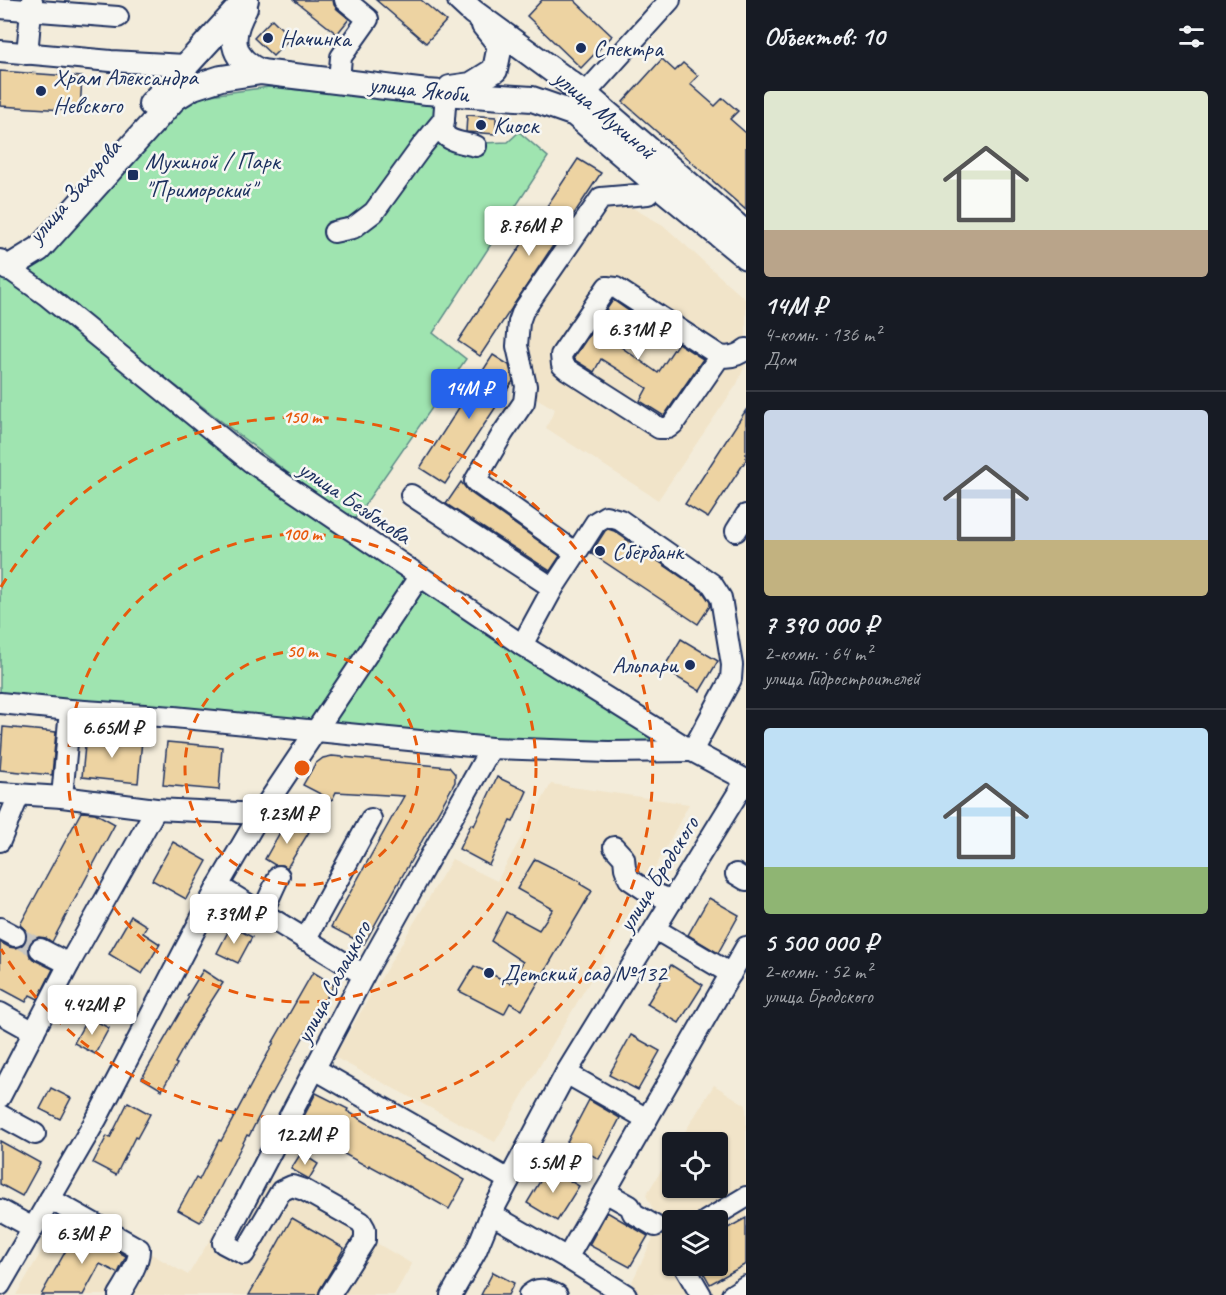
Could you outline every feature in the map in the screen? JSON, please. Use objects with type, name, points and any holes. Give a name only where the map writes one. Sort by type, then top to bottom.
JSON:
[{"type":"main road","name":"улица Захарова","points":[[3,268],[37,233],[185,65],[248,0]]},
{"type":"main road","points":[[248,0],[233,34],[237,51],[249,66],[261,72]]},
{"type":"main road","points":[[436,92],[471,85],[495,70],[500,45],[466,6]]},
{"type":"main road","name":"улица Мухиной","points":[[466,6],[580,104],[746,234]]},
{"type":"main road","name":"улица Якоби","points":[[3,268],[39,249],[175,98],[193,87],[221,78],[261,72],[436,92],[580,104]]},
{"type":"main road","name":"улица Мухиной","points":[[580,104],[657,184],[746,257]]},
{"type":"street","points":[[339,81],[341,57],[368,19],[345,0]]},
{"type":"street","points":[[580,104],[670,0]]},
{"type":"street","points":[[27,54],[31,5]]},
{"type":"street","points":[[0,8],[31,5],[118,17]]},
{"type":"street","points":[[0,51],[111,62],[185,65]]},
{"type":"street","points":[[436,92],[444,119],[443,131],[446,136],[476,146]]},
{"type":"street","points":[[334,232],[353,228],[374,212],[444,119]]},
{"type":"street","points":[[576,553],[475,481],[524,402],[526,386],[517,346],[519,322],[523,311],[601,198],[648,194],[657,184]]},
{"type":"street","name":"улица Безбокова","points":[[3,268],[46,295],[251,462],[522,645],[692,751],[746,780]]},
{"type":"street","points":[[720,356],[673,424],[668,428],[658,428],[568,370],[562,364],[561,355],[607,287],[616,288],[720,356],[728,357],[746,349]]},
{"type":"street","points":[[411,495],[554,588]]},
{"type":"street","points":[[522,645],[554,588],[596,522],[606,516],[620,520],[712,584],[722,598],[732,665],[730,680],[692,751]]},
{"type":"street","points":[[0,1285],[8,1253],[33,1228],[97,1118],[218,886],[260,814],[419,577]]},
{"type":"street","name":"улица Безбокова","points":[[0,703],[174,717],[491,748],[608,752],[692,751]]},
{"type":"street","points":[[62,797],[70,710]]},
{"type":"street","name":"улица Салацкого","points":[[330,1295],[365,1240],[365,1229],[361,1222],[304,1190],[292,1186],[281,1191],[244,1254],[223,1243],[364,975],[491,748]]},
{"type":"street","name":"улица Бродского","points":[[451,1295],[476,1251],[491,1214],[566,1073],[746,780]]},
{"type":"street","points":[[0,841],[10,794],[62,797],[156,809],[260,814]]},
{"type":"street","points":[[0,1097],[69,964],[156,809]]},
{"type":"street","points":[[306,940],[371,819]]},
{"type":"street","points":[[614,847],[624,858],[629,879],[644,889],[672,901]]},
{"type":"street","points":[[262,913],[279,876]]},
{"type":"street","points":[[218,886],[364,975]]},
{"type":"street","points":[[655,929],[731,974]]},
{"type":"street","points":[[567,1258],[746,947]]},
{"type":"street","points":[[40,949],[69,964]]},
{"type":"street","points":[[0,1013],[34,1032]]},
{"type":"street","points":[[315,1069],[509,1180]]},
{"type":"street","points":[[566,1073],[648,1119]]},
{"type":"street","points":[[0,1115],[35,1134]]},
{"type":"street","points":[[605,1192],[630,1206],[633,1213],[655,1226]]},
{"type":"street","points":[[724,1210],[746,1197]]},
{"type":"street","points":[[50,1199],[139,1249],[139,1254],[119,1295]]},
{"type":"street","points":[[0,1210],[33,1228]]},
{"type":"street","points":[[491,1214],[567,1258],[616,1292]]},
{"type":"street","points":[[680,1295],[692,1280]]},
{"type":"street","points":[[732,1295],[746,1286]]},
{"type":"street","points":[[529,1295],[534,1290],[545,1289],[557,1295]]},
{"type":"shaded area","points":[[608,204],[629,206],[663,225],[746,300],[746,363],[737,384],[658,500],[546,428],[555,409],[536,398],[526,321]]},
{"type":"shaded area","name":"Детский сад №132","points":[[551,784],[689,804],[644,889],[495,1142],[334,1057],[452,859],[497,881]]},
{"type":"shaded area","points":[[714,1085],[746,1105],[746,1295],[632,1295],[627,1292],[660,1224],[646,1195],[662,1169],[662,1198],[728,1198],[728,1132],[685,1132]]},
{"type":"shaded area","points":[[253,1170],[412,1264],[394,1295],[16,1295],[68,1206],[188,1275]]},
{"type":"green space","points":[[269,87],[449,105],[456,144],[508,142],[519,132],[548,157],[433,333],[466,359],[352,523],[27,270],[171,110],[196,97]]},
{"type":"green space","points":[[8,268],[251,462],[692,751],[608,752],[0,704],[0,277]]},
{"type":"building","points":[[294,0],[333,0],[337,9],[349,19],[337,34]]},
{"type":"building","points":[[376,0],[421,0],[446,21],[426,43]]},
{"type":"building","points":[[542,0],[574,0],[612,36],[581,68],[527,16]]},
{"type":"building","points":[[272,19],[291,38],[273,56],[254,38]]},
{"type":"building","points":[[662,59],[675,71],[683,63],[698,76],[690,84],[715,106],[723,98],[738,111],[730,119],[746,133],[746,210],[623,102]]},
{"type":"building","name":"Храм Александра Невского","points":[[0,71],[82,77],[80,111],[0,106]]},
{"type":"building","name":"Киоск","points":[[467,115],[496,117],[496,134],[466,132]]},
{"type":"building","points":[[578,159],[601,173],[480,356],[458,341]]},
{"type":"building","points":[[613,300],[633,314],[614,342],[658,373],[678,343],[703,359],[664,416],[640,401],[647,388],[601,359],[594,372],[573,359]]},
{"type":"building","points":[[493,355],[509,365],[513,381],[445,484],[420,468]]},
{"type":"building","points":[[746,410],[746,460],[708,518],[685,504]]},
{"type":"building","points":[[461,482],[468,491],[560,556],[550,571],[446,504]]},
{"type":"building","points":[[608,529],[703,592],[710,606],[698,624],[591,553]]},
{"type":"building","name":"Альпари","points":[[681,639],[718,661],[700,691],[663,669]]},
{"type":"building","points":[[3,727],[56,732],[52,775],[0,770]]},
{"type":"building","points":[[86,735],[142,740],[138,783],[82,777]]},
{"type":"building","points":[[167,742],[222,747],[219,790],[163,785]]},
{"type":"building","points":[[332,756],[449,767],[455,774],[455,782],[364,944],[331,927],[404,796],[336,792],[332,800],[303,785],[315,764],[323,758]]},
{"type":"building","points":[[497,777],[527,791],[489,865],[459,849],[471,824],[474,826]]},
{"type":"building","points":[[81,812],[95,813],[115,824],[52,942],[39,937],[33,939],[29,944],[30,956],[53,969],[38,999],[30,995],[26,1002],[0,988],[0,942],[15,948],[25,942],[27,935],[25,929],[20,925]]},
{"type":"building","points":[[287,820],[309,832],[287,868],[265,859]]},
{"type":"building","points":[[173,842],[207,861],[186,899],[152,880]]},
{"type":"building","points":[[535,859],[581,882],[580,884],[592,891],[522,1010],[510,1003],[504,1014],[459,991],[474,966],[510,983],[523,962],[491,941],[506,912],[539,930],[553,909],[517,889]]},
{"type":"building","points":[[709,898],[739,915],[718,953],[688,935]]},
{"type":"building","points":[[131,916],[147,926],[143,933],[160,944],[142,974],[109,954]]},
{"type":"building","points":[[231,926],[252,937],[238,963],[217,953]]},
{"type":"building","points":[[671,965],[703,985],[679,1023],[647,1004]]},
{"type":"building","points":[[203,970],[223,983],[196,1025],[162,1090],[142,1078]]},
{"type":"building","points":[[313,972],[334,985],[271,1093],[249,1136],[247,1135],[200,1222],[178,1210],[196,1178],[199,1180]]},
{"type":"building","points":[[88,1017],[109,1028],[95,1054],[74,1043]]},
{"type":"building","points":[[631,1035],[660,1051],[638,1090],[609,1075]]},
{"type":"building","points":[[51,1088],[71,1098],[60,1119],[40,1109]]},
{"type":"building","points":[[316,1093],[348,1109],[347,1111],[465,1180],[449,1209],[337,1150],[341,1142],[301,1122]]},
{"type":"building","points":[[589,1100],[620,1118],[599,1159],[567,1142]]},
{"type":"building","points":[[128,1102],[150,1114],[137,1138],[135,1137],[116,1175],[93,1163],[107,1136],[110,1138]]},
{"type":"building","points":[[0,1141],[40,1163],[22,1196],[0,1184]]},
{"type":"building","points":[[301,1153],[318,1164],[309,1179],[291,1169]]},
{"type":"building","points":[[548,1168],[579,1186],[557,1221],[527,1203]]},
{"type":"building","points":[[607,1212],[648,1236],[630,1267],[589,1245]]},
{"type":"building","points":[[292,1218],[344,1248],[318,1295],[249,1295]]},
{"type":"building","points":[[746,1218],[746,1264],[728,1274],[728,1228]]},
{"type":"building","points":[[78,1229],[126,1256],[118,1273],[100,1264],[83,1295],[41,1295]]},
{"type":"building","points":[[493,1272],[514,1283],[508,1295],[481,1295]]},
{"type":"building","points":[[706,1276],[724,1276],[710,1284]]},
{"type":"tunnel","points":[[15,936],[40,949]]},
{"type":"place","name":"Начинка","points":[[268,38]]},
{"type":"place","name":"Спектра","points":[[581,48]]},
{"type":"place","name":"Храм Александра Невского","points":[[41,91]]},
{"type":"place","name":"Киоск","points":[[481,125]]},
{"type":"place","name":"Мухиной / Парк \"Приморский\"","points":[[133,175]]},
{"type":"place","name":"Сбербанк","points":[[600,551]]},
{"type":"place","name":"Альпари","points":[[690,665]]},
{"type":"place","name":"Детский сад №132","points":[[489,973]]}]
